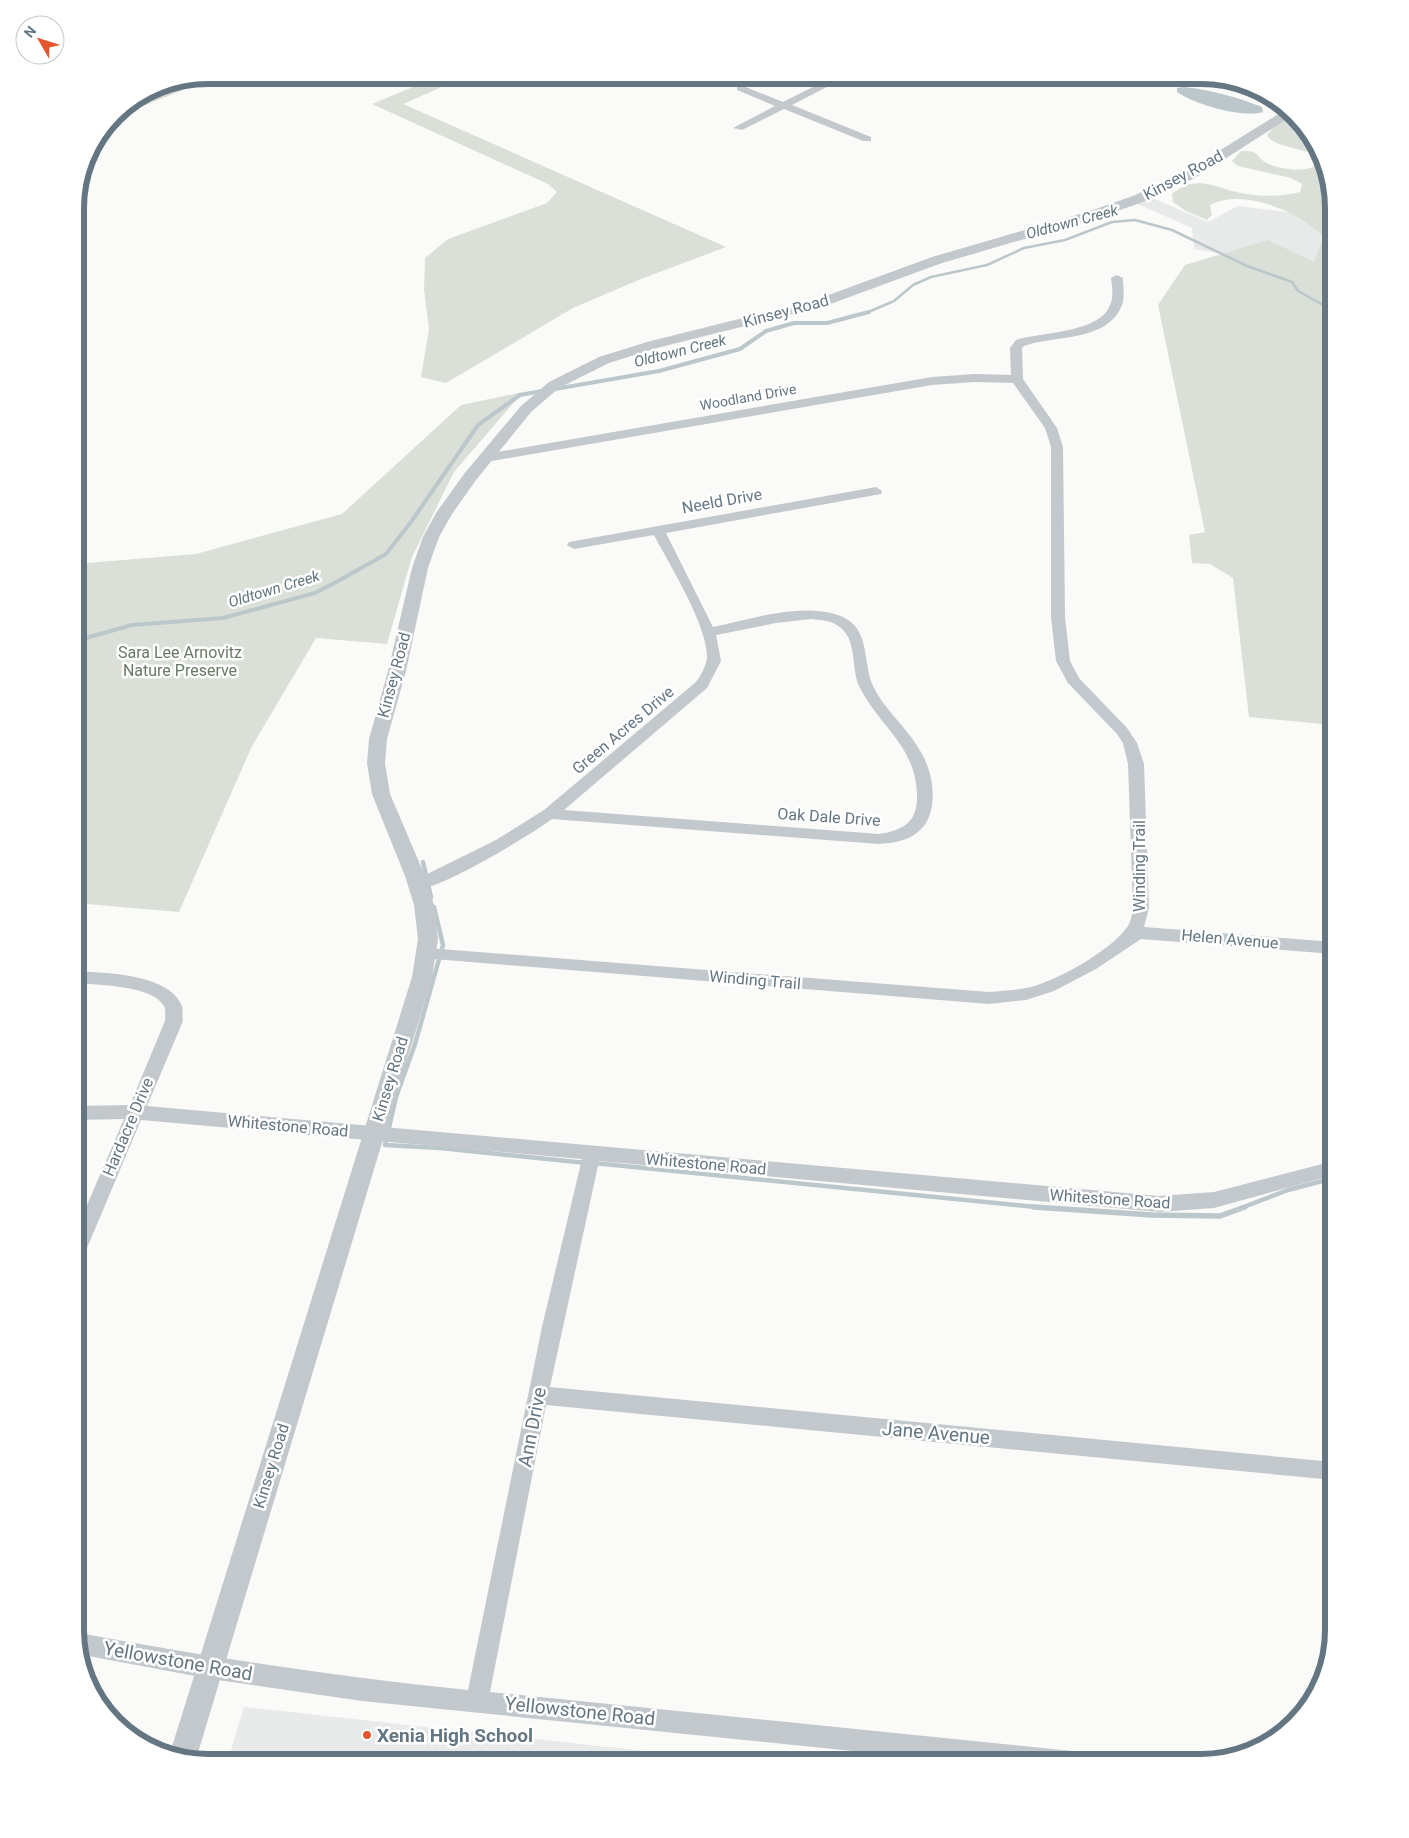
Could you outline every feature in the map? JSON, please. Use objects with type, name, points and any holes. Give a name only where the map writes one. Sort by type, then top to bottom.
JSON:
[{"type":"street","points":[[738,128],[827,84]]},
{"type":"street","points":[[740,88],[868,139]]},
{"type":"street","name":"Kinsey Road","points":[[184,1752],[422,977],[426,954],[427,926],[418,886],[381,794],[376,763],[378,739],[427,547],[444,513],[486,458],[536,398],[554,384],[586,368],[621,354],[820,303],[937,260],[1119,207],[1190,175],[1284,116]]},
{"type":"street","points":[[1017,379],[1017,345],[1027,340],[1078,332],[1104,320],[1116,305],[1117,278]]},
{"type":"street","name":"Woodland Drive","points":[[486,458],[932,382],[975,378],[1017,379]]},
{"type":"street","name":"Winding Trail","points":[[426,954],[988,998],[1021,995],[1053,985],[1082,969],[1128,938],[1138,923],[1141,908],[1136,764],[1130,744],[1122,731],[1073,680],[1063,661],[1058,617],[1057,447],[1051,428],[1017,379]]},
{"type":"street","name":"Neeld Drive","points":[[574,545],[876,491]]},
{"type":"street","name":"Green Acres Drive","points":[[418,886],[502,846],[549,814],[702,685],[709,673],[714,655],[709,632],[658,530]]},
{"type":"street","name":"Oak Dale Drive","points":[[549,814],[879,839],[903,835],[919,823],[926,792],[921,766],[911,748],[866,686],[855,638],[849,627],[830,617],[806,614],[709,632]]},
{"type":"street","name":"Helen Avenue","points":[[1128,938],[1138,933],[1149,932],[1325,947]]},
{"type":"street","name":"Hardacre Drive","points":[[84,978],[148,987],[167,995],[175,1009],[174,1020],[84,1233]]},
{"type":"street","name":"Whitestone Road","points":[[84,1113],[134,1112],[1159,1204],[1214,1200],[1325,1170]]},
{"type":"street","name":"Ann Drive","points":[[477,1701],[538,1395],[592,1154]]},
{"type":"street","name":"Jane Avenue","points":[[538,1395],[1325,1470]]},
{"type":"street","name":"Yellowstone Road","points":[[85,1646],[208,1678],[477,1701],[994,1754]]},
{"type":"shaded area","points":[[1184,87],[1214,92],[1243,100],[1262,107],[1263,112],[1232,112],[1207,106],[1177,92],[1177,88]]},
{"type":"shaded area","points":[[1141,193],[1208,222],[1238,206],[1295,213],[1325,225],[1325,271],[1194,249],[1192,228],[1126,199]]},
{"type":"shaded area","name":"Xenia High School","points":[[244,1707],[672,1754],[230,1754]]},
{"type":"green space","points":[[420,84],[449,84],[403,104],[726,247],[641,279],[573,308],[446,383],[421,377],[429,329],[424,289],[425,258],[448,239],[547,203],[557,192],[548,184],[372,104]]},
{"type":"green space","points":[[197,85],[132,110],[160,93],[184,86]]},
{"type":"green space","points":[[1287,120],[1304,139],[1316,160],[1324,192],[1325,724],[1249,717],[1233,578],[1210,564],[1192,563],[1189,535],[1205,532],[1158,305],[1185,265],[1268,240],[1314,262],[1324,237],[1286,211],[1254,201],[1224,200],[1210,205],[1212,215],[1207,220],[1186,211],[1173,202],[1172,194],[1181,188],[1199,183],[1253,195],[1273,196],[1300,192],[1302,184],[1291,178],[1238,166],[1232,161],[1241,151],[1248,151],[1255,153],[1265,162],[1279,167],[1297,170],[1313,167],[1315,160],[1312,154],[1274,142],[1267,135]]},
{"type":"green space","name":"Sara Lee Arnovitz Nature Preserve","points":[[523,392],[454,472],[412,557],[387,644],[316,638],[252,746],[179,912],[84,904],[84,563],[196,554],[342,514],[461,405]]},
{"type":"waterway","name":"Oldtown Creek","points":[[867,312],[894,301],[913,285],[931,277],[987,265],[1024,248],[1065,240],[1112,222],[1135,220],[1172,230],[1247,266],[1292,282],[1298,291],[1325,306]]},
{"type":"waterway","name":"Oldtown Creek","points":[[555,389],[659,371],[740,349],[766,331],[794,323],[827,323],[867,312]]},
{"type":"waterway","name":"Oldtown Creek","points":[[84,638],[132,625],[223,618],[315,593],[338,581],[386,554],[411,522],[478,425],[520,395],[542,391]]},
{"type":"waterway","points":[[423,862],[431,897]]},
{"type":"waterway","points":[[434,907],[443,945],[415,1044],[396,1097],[385,1145],[440,1148],[587,1163]]},
{"type":"waterway","points":[[594,1163],[1040,1207]]},
{"type":"waterway","points":[[1241,1208],[1288,1190],[1325,1180]]},
{"type":"waterway","points":[[1034,1207],[1040,1207]]},
{"type":"waterway","points":[[1040,1207],[1152,1215],[1220,1216],[1245,1207]]},
{"type":"waterway","points":[[1040,1207],[1046,1208]]},
{"type":"place","name":"Xenia High School","points":[[367,1735]]}]
